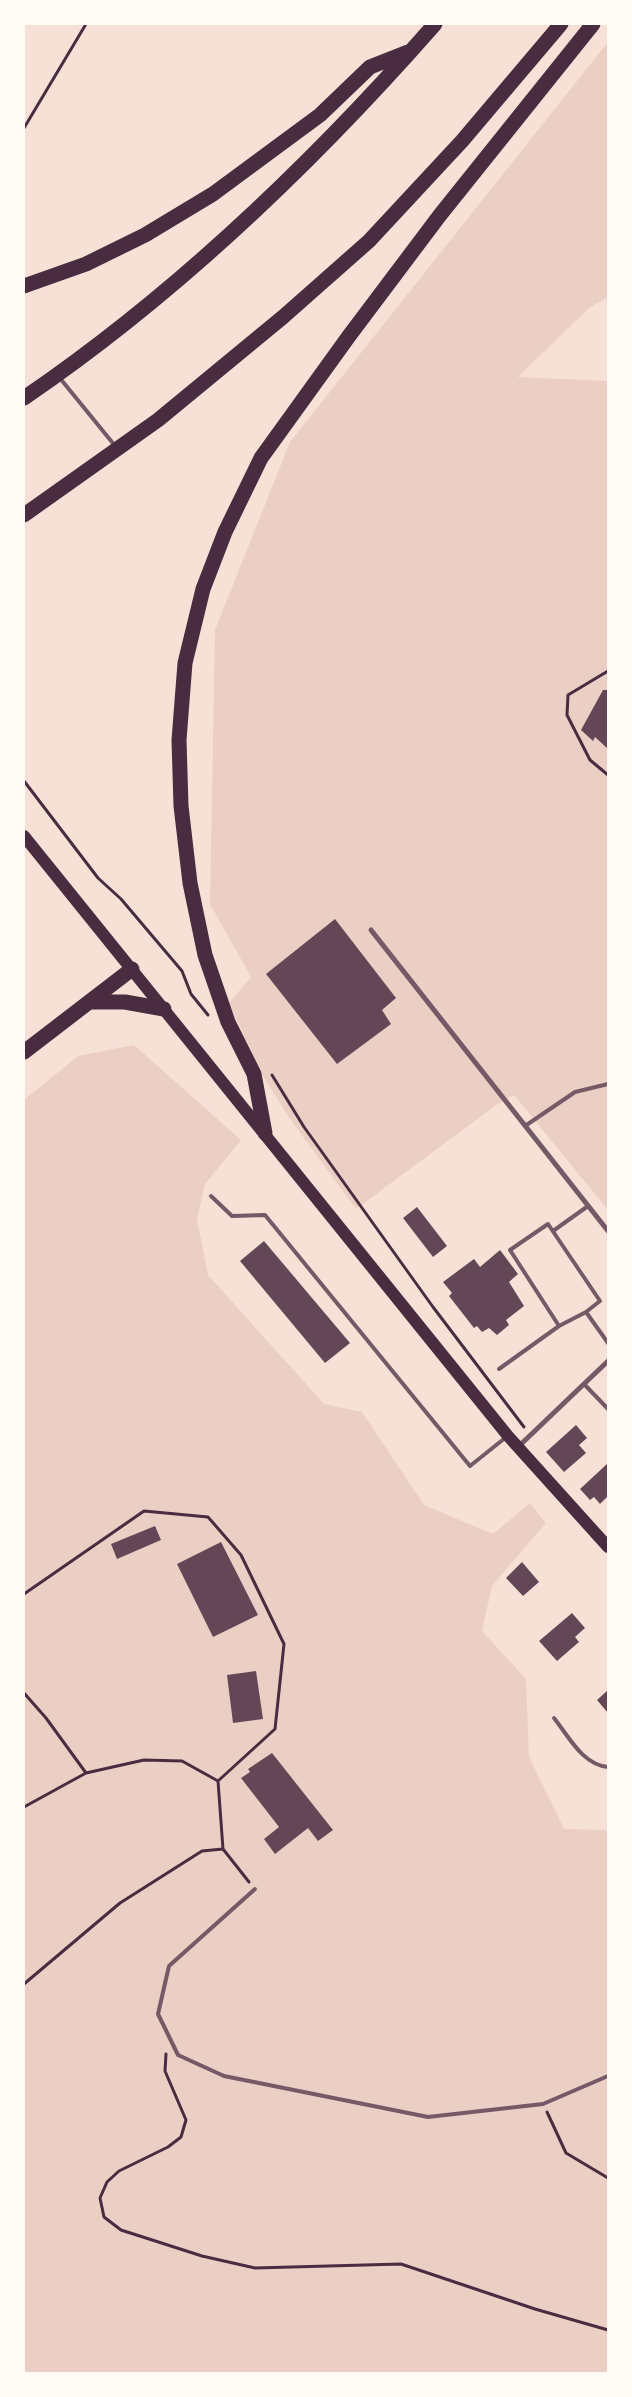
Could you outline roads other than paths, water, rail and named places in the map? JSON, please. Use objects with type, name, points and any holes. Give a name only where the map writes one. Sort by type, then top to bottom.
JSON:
[{"type":"highway","points":[[24,398],[114,334],[248,218],[318,152],[435,24]]},
{"type":"highway","points":[[24,515],[158,420],[283,317],[369,241],[462,141],[561,24]]},
{"type":"highway","points":[[265,1134],[254,1074],[228,1022],[205,955],[190,883],[181,806],[180,740],[186,663],[203,589],[225,532],[261,458],[423,238],[593,24]]},
{"type":"highway","points":[[24,286],[86,264],[145,235],[188,210],[213,194],[320,115],[370,67],[412,50]]},
{"type":"highway","points":[[24,1052],[132,970]]},
{"type":"highway","points":[[89,1002],[125,1002],[164,1010]]},
{"type":"main road","points":[[24,836],[517,1448],[608,1547]]},
{"type":"street","points":[[371,930],[608,1231]]},
{"type":"street","points":[[517,1448],[608,1361]]},
{"type":"lane","points":[[57,375],[117,449]]},
{"type":"lane","points":[[525,1126],[575,1092],[608,1084]]},
{"type":"lane","points":[[211,1196],[232,1216],[264,1215],[470,1466],[508,1436]]},
{"type":"lane","points":[[553,1231],[588,1206]]},
{"type":"lane","points":[[499,1369],[559,1326],[586,1312],[600,1301],[548,1224],[510,1250],[559,1326]]},
{"type":"lane","points":[[586,1312],[608,1343]]},
{"type":"lane","points":[[584,1384],[608,1409]]},
{"type":"lane","points":[[554,1718],[585,1758],[598,1766],[608,1766]]},
{"type":"lane","points":[[255,1889],[169,1966],[158,2014],[178,2055],[224,2076],[428,2117],[543,2104],[608,2076]]}]
